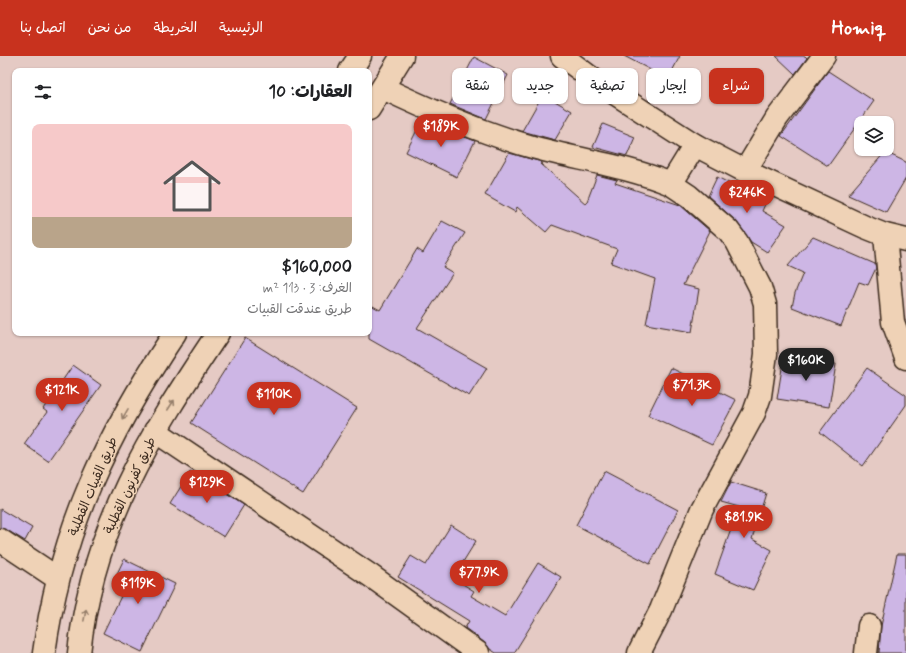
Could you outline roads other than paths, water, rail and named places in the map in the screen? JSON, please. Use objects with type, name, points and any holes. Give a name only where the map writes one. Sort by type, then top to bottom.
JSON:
[{"type":"street","points":[[352,68],[360,56]]},
{"type":"street","points":[[372,104],[402,56]]},
{"type":"street","points":[[562,56],[594,80],[695,145],[745,171],[885,235],[906,240]]},
{"type":"street","points":[[745,171],[777,118],[824,56]]},
{"type":"street","points":[[383,88],[440,116],[475,129],[537,148],[648,174],[671,184],[689,196],[728,230],[737,242],[760,287],[765,304],[766,354],[760,396],[754,413],[702,509],[661,610],[638,653]]},
{"type":"street","points":[[671,184],[695,145]]},
{"type":"street","points":[[885,235],[893,322],[906,358]]},
{"type":"street","name":"طريق القبيات القطلبة","points":[[44,653],[57,578],[80,508],[100,460],[146,377],[173,336]]},
{"type":"street","name":"طريق كفرنون القطلبة","points":[[79,653],[80,638],[89,594],[104,537],[137,464],[155,431],[216,336]]},
{"type":"street","points":[[155,431],[376,580],[478,653]]},
{"type":"street","points":[[0,540],[57,578]]},
{"type":"street","points":[[866,653],[869,626]]}]
